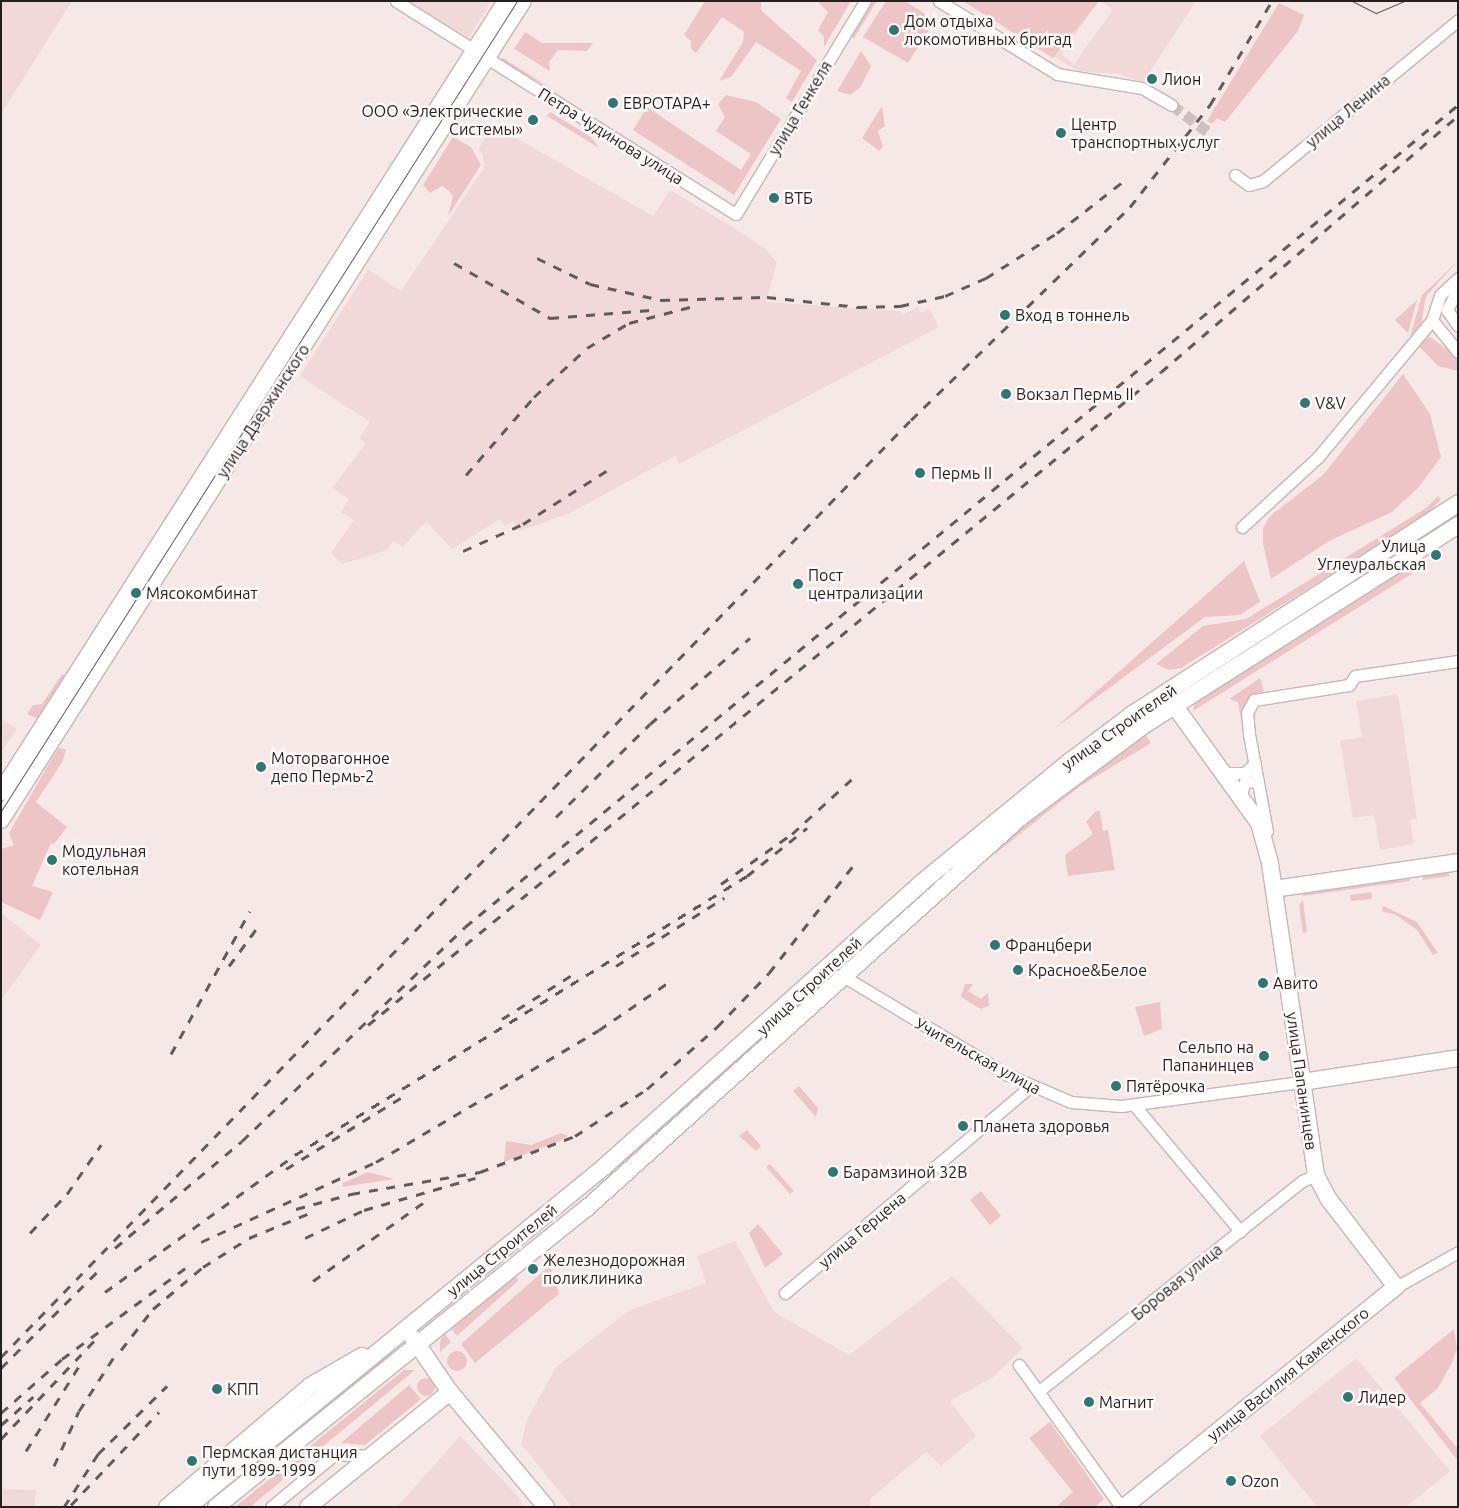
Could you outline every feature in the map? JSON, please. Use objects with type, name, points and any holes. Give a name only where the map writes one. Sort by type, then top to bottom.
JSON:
[{"type":"main road","name":"улица Дзержинского","points":[[1,820],[480,55],[506,1]]},
{"type":"main road","name":"улица Дзержинского","points":[[1,792],[480,55],[523,1]]},
{"type":"main road","name":"улица Строителей","points":[[216,1507],[418,1347],[636,1165],[1020,817],[1170,699],[1458,503]]},
{"type":"main road","name":"улица Строителей","points":[[188,1507],[702,1083],[959,851],[1069,762],[1458,525]]},
{"type":"main road","name":"улица Папанинцев","points":[[1170,699],[1241,794],[1259,824],[1268,850],[1316,1175],[1328,1198],[1396,1287]]},
{"type":"main road","points":[[1274,889],[1458,862]]},
{"type":"main road","points":[[1302,1082],[1458,1058]]},
{"type":"main road","name":"улица Василия Каменского","points":[[1123,1507],[1396,1287]]},
{"type":"main road","points":[[407,1328],[450,1392],[546,1507]]},
{"type":"main road","points":[[167,1507],[310,1386],[346,1362],[379,1348]]},
{"type":"main road","points":[[308,1507],[450,1392]]},
{"type":"street","name":"Петра Чудинова улица","points":[[396,1],[736,214]]},
{"type":"street","name":"улица Генкеля","points":[[736,214],[865,1]]},
{"type":"street","points":[[940,1],[1057,74],[1134,87],[1172,104]]},
{"type":"street","name":"улица Ленина","points":[[1235,175],[1249,185],[1263,181],[1458,20]]},
{"type":"street","points":[[1242,527],[1318,457],[1432,320],[1440,295],[1458,278]]},
{"type":"street","points":[[1458,288],[1447,310],[1458,326]]},
{"type":"street","points":[[1432,320],[1458,352]]},
{"type":"street","name":"улица Папанинцев","points":[[1268,850],[1249,734],[1250,705],[1267,697],[1349,685],[1355,676],[1458,661]]},
{"type":"street","points":[[1225,773],[1245,773],[1255,763]]},
{"type":"street","points":[[1241,794],[1245,782],[1258,781]]},
{"type":"street","name":"Учительская улица","points":[[843,976],[1030,1087],[1071,1102],[1134,1105],[1302,1082]]},
{"type":"street","name":"улица Герцена","points":[[785,1293],[1030,1087]]},
{"type":"street","points":[[1134,1105],[1240,1231]]},
{"type":"street","name":"Боровая улица","points":[[1039,1392],[1240,1231],[1316,1175]]},
{"type":"street","name":"улица Василия Каменского","points":[[1396,1287],[1458,1252]]},
{"type":"street","points":[[1019,1365],[1123,1507]]},
{"type":"street","points":[[271,1507],[335,1454],[371,1456]]},
{"type":"shaded area","points":[[1,1],[72,1],[1,114]]},
{"type":"shaded area","points":[[409,1],[491,1],[469,38]]},
{"type":"shaded area","points":[[705,1],[761,1],[761,10],[817,60],[792,102],[786,98],[801,71],[756,42],[731,77],[719,81],[743,42],[744,32],[722,17],[696,53],[691,49],[691,41],[684,35]]},
{"type":"shaded area","points":[[817,1],[851,1],[824,47],[824,37],[818,30],[828,12]]},
{"type":"shaded area","points":[[871,1],[877,1],[854,38],[850,35]]},
{"type":"shaded area","points":[[886,1],[905,1],[935,20],[908,63],[863,37]]},
{"type":"shaded area","points":[[963,1],[1099,1],[1061,54],[1074,64],[1113,10],[1101,1],[1196,1],[1143,82],[1118,74],[1078,71]]},
{"type":"shaded area","points":[[963,1],[1099,1],[1053,58]]},
{"type":"shaded area","points":[[1279,3],[1304,15],[1298,31],[1225,122],[1217,118],[1212,124],[1207,121]]},
{"type":"shaded area","points":[[956,16],[962,22],[956,28],[950,22]]},
{"type":"shaded area","points":[[525,32],[542,43],[593,43],[587,51],[558,50],[549,62],[550,71],[514,49]]},
{"type":"shaded area","points":[[861,51],[871,66],[860,88],[850,95],[837,91]]},
{"type":"shaded area","points":[[503,58],[554,90],[501,61]]},
{"type":"shaded area","points":[[726,95],[756,102],[781,119],[734,195],[633,130],[647,107],[741,170],[751,154],[716,131],[725,117],[718,104]]},
{"type":"shaded area","points":[[882,106],[885,126],[878,131],[883,147],[879,151],[862,138]]},
{"type":"shaded area","points":[[550,112],[591,137],[599,148],[547,116]]},
{"type":"shaded area","points":[[493,125],[653,216],[670,190],[763,247],[777,262],[766,302],[900,311],[902,315],[918,307],[921,313],[929,308],[939,327],[679,464],[675,456],[568,514],[519,531],[513,521],[505,526],[500,519],[452,549],[426,521],[403,547],[393,541],[387,550],[342,564],[331,553],[354,520],[341,512],[349,499],[332,488],[366,443],[359,438],[370,422],[300,376],[368,270],[401,291],[484,168],[483,154],[478,150]]},
{"type":"shaded area","points":[[453,137],[471,147],[481,165],[448,216],[453,197],[450,192],[442,186],[430,193],[423,185]]},
{"type":"shaded area","points":[[638,157],[688,187],[686,191],[640,164]]},
{"type":"shaded area","points":[[1458,261],[1426,296],[1421,324],[1410,337],[1422,295]]},
{"type":"shaded area","points":[[1417,300],[1408,333],[1395,320]]},
{"type":"shaded area","points":[[1430,337],[1451,352],[1458,361],[1458,371],[1438,366],[1416,343]]},
{"type":"shaded area","points":[[1403,374],[1430,414],[1441,457],[1419,487],[1392,512],[1329,541],[1271,579],[1263,544],[1263,528],[1270,516],[1323,475]]},
{"type":"shaded area","points":[[1438,496],[1441,500],[1426,515],[1181,668],[1169,670],[1156,664],[1203,626],[1246,619],[1426,508]]},
{"type":"shaded area","points":[[1244,561],[1260,602],[1240,615],[1205,617],[1054,729]]},
{"type":"shaded area","points":[[1415,566],[1418,570],[1193,711],[1195,702],[1378,582]]},
{"type":"shaded area","points":[[62,674],[66,676],[42,715],[36,718],[27,714],[33,705],[42,704]]},
{"type":"shaded area","points":[[1260,678],[1264,691],[1256,694],[1243,732],[1238,702],[1229,699]]},
{"type":"shaded area","points":[[1398,694],[1417,819],[1410,820],[1414,844],[1380,850],[1374,815],[1353,818],[1340,741],[1362,737],[1356,701]]},
{"type":"shaded area","points":[[1,719],[17,729],[1,752]]},
{"type":"shaded area","points":[[1145,734],[1151,743],[1079,787],[990,858],[1018,829]]},
{"type":"shaded area","points":[[58,748],[66,749],[63,761],[36,802],[67,827],[54,844],[51,843],[32,886],[53,892],[40,920],[1,902],[1,849],[14,845],[9,833]]},
{"type":"shaded area","points":[[1096,811],[1100,811],[1103,831],[1108,830],[1115,870],[1068,876],[1065,855],[1093,834],[1086,822]]},
{"type":"shaded area","points":[[1447,871],[1450,876],[1422,880],[1424,875]]},
{"type":"shaded area","points":[[1408,877],[1410,881],[1303,896],[1302,892]]},
{"type":"shaded area","points":[[1371,892],[1372,899],[1351,901],[1350,895]]},
{"type":"shaded area","points":[[1303,900],[1307,932],[1303,933],[1299,905]]},
{"type":"shaded area","points":[[1383,906],[1417,922],[1438,953],[1433,955],[1417,930],[1396,915],[1382,911]]},
{"type":"shaded area","points":[[1,913],[41,945],[1,1000]]},
{"type":"shaded area","points":[[965,984],[973,984],[968,991],[981,999],[988,993],[989,1006],[981,1009],[961,997]]},
{"type":"shaded area","points":[[1160,1002],[1162,1029],[1144,1036],[1135,1007]]},
{"type":"shaded area","points":[[799,1086],[818,1108],[816,1117],[793,1091]]},
{"type":"shaded area","points":[[747,1130],[761,1146],[756,1151],[739,1136]]},
{"type":"shaded area","points":[[561,1133],[568,1136],[560,1141],[504,1162],[506,1141],[531,1145]]},
{"type":"shaded area","points":[[770,1164],[794,1191],[790,1194],[766,1167]]},
{"type":"shaded area","points":[[368,1172],[394,1179],[342,1187],[343,1183]]},
{"type":"shaded area","points":[[981,1191],[1001,1216],[990,1225],[970,1200]]},
{"type":"shaded area","points":[[758,1224],[783,1254],[765,1268],[749,1233]]},
{"type":"shaded area","points":[[735,1241],[774,1312],[849,1355],[952,1276],[1023,1348],[993,1377],[950,1401],[976,1436],[941,1466],[926,1452],[870,1499],[870,1507],[572,1507],[521,1444],[527,1420],[556,1367],[630,1310],[706,1283],[697,1256]]},
{"type":"shaded area","points":[[550,1265],[559,1294],[475,1363],[461,1344]]},
{"type":"shaded area","points":[[514,1274],[519,1280],[457,1336],[450,1327]]},
{"type":"shaded area","points":[[1454,1329],[1457,1349],[1452,1363],[1438,1388],[1420,1403],[1458,1449],[1458,1461],[1394,1378]]},
{"type":"shaded area","points":[[444,1333],[451,1342],[440,1352],[440,1342]]},
{"type":"shaded area","points":[[389,1349],[393,1354],[274,1447]]},
{"type":"shaded area","points":[[457,1351],[464,1354],[467,1361],[464,1368],[457,1371],[450,1368],[447,1361],[450,1354]]},
{"type":"shaded area","name":"Лидер","points":[[1356,1358],[1450,1471],[1406,1507],[1317,1507],[1260,1436]]},
{"type":"shaded area","points":[[404,1370],[415,1370],[250,1507],[235,1507]]},
{"type":"shaded area","points":[[426,1378],[432,1381],[435,1387],[432,1393],[426,1396],[420,1393],[417,1387],[420,1381]]},
{"type":"shaded area","points":[[409,1385],[421,1399],[365,1445],[341,1443]]},
{"type":"shaded area","points":[[1050,1422],[1104,1499],[1095,1507],[1056,1507],[1073,1492],[1029,1438]]},
{"type":"shaded area","points":[[460,1436],[517,1495],[524,1507],[397,1507]]},
{"type":"shaded area","points":[[1,1489],[36,1490],[35,1507],[1,1507]]},
{"type":"tunnel","points":[[1172,105],[1207,131]]},
{"type":"tram line","points":[[1,811],[517,1]]},
{"type":"tram line","points":[[1352,1],[1376,13],[1404,1]]},
{"type":"tram line","points":[[1366,1],[1390,1]]},
{"type":"railway","points":[[1,1357],[911,420],[1130,207],[1210,105],[1272,1]]},
{"type":"railway","points":[[115,1248],[242,1141],[465,927],[1458,105]]},
{"type":"railway","points":[[368,1025],[1161,372],[1458,116]]},
{"type":"railway","points":[[537,258],[590,284],[661,300],[767,297],[858,307],[900,306],[945,296],[986,278],[1057,233],[1125,180]]},
{"type":"railway","points":[[454,263],[550,318],[651,310]]},
{"type":"railway","points":[[466,475],[534,397],[587,348],[629,323],[690,307]]},
{"type":"railway","points":[[463,551],[523,524],[614,466]]},
{"type":"railway","points":[[556,817],[650,724],[750,638]]},
{"type":"railway","points":[[721,884],[792,834],[855,776]]},
{"type":"railway","points":[[105,1292],[295,1155],[747,876],[807,828]]},
{"type":"railway","points":[[296,1209],[351,1194],[480,1172],[575,1136],[647,1089],[717,1027],[769,973],[852,867]]},
{"type":"railway","points":[[616,966],[724,898]]},
{"type":"railway","points":[[171,1054],[250,911]]},
{"type":"railway","points":[[229,966],[260,924]]},
{"type":"railway","points":[[502,1019],[572,975]]},
{"type":"railway","points":[[201,1242],[376,1162],[599,1030],[672,980]]},
{"type":"railway","points":[[286,1169],[407,1094]]},
{"type":"railway","points":[[30,1233],[67,1194],[101,1145]]},
{"type":"railway","points":[[305,1238],[364,1210],[475,1178]]},
{"type":"railway","points":[[313,1281],[430,1198]]},
{"type":"railway","points":[[121,1350],[153,1309],[203,1267],[249,1238],[310,1213]]},
{"type":"railway","points":[[1,1413],[62,1359],[187,1267]]},
{"type":"railway","points":[[1,1368],[98,1271]]},
{"type":"railway","points":[[1,1439],[94,1341]]},
{"type":"railway","points":[[54,1466],[79,1411],[114,1357]]},
{"type":"railway","points":[[26,1451],[81,1363]]},
{"type":"railway","points":[[64,1507],[98,1454],[167,1386]]},
{"type":"railway","points":[[1,1425],[33,1397]]},
{"type":"railway","points":[[71,1505],[159,1412]]},
{"type":"place","name":"Дом отдыха локомотивных бригад","points":[[894,30]]},
{"type":"place","name":"Лион","points":[[1152,79]]},
{"type":"place","name":"ЕВРОТАРА+","points":[[613,103]]},
{"type":"place","name":"ООО «Электрические Системы»","points":[[533,120]]},
{"type":"place","name":"Центр транспортных услуг","points":[[1061,133]]},
{"type":"place","name":"ВТБ","points":[[774,198]]},
{"type":"place","name":"Вход в тоннель","points":[[1005,315]]},
{"type":"place","name":"Вокзал Пермь II","points":[[1006,394]]},
{"type":"place","name":"V&V","points":[[1305,403]]},
{"type":"place","name":"Пермь II","points":[[920,473]]},
{"type":"place","name":"Улица Углеуральская","points":[[1436,555]]},
{"type":"place","name":"Пост централизации","points":[[798,584]]},
{"type":"place","name":"Мясокомбинат","points":[[136,593]]},
{"type":"place","name":"Моторвагонное депо Пермь-2","points":[[261,767]]},
{"type":"place","name":"Модульная котельная","points":[[52,860]]},
{"type":"place","name":"Францбери","points":[[995,945]]},
{"type":"place","name":"Красное&Белое","points":[[1018,970]]},
{"type":"place","name":"Авито","points":[[1263,983]]},
{"type":"place","name":"Сельпо на Папанинцев","points":[[1264,1056]]},
{"type":"place","name":"Пятёрочка","points":[[1116,1086]]},
{"type":"place","name":"Планета здоровья","points":[[963,1126]]},
{"type":"place","name":"Барамзиной 32В","points":[[833,1172]]},
{"type":"place","name":"Железнодорожная поликлиника","points":[[533,1269]]},
{"type":"place","name":"КПП","points":[[217,1389]]},
{"type":"place","name":"Лидер","points":[[1348,1397]]},
{"type":"place","name":"Магнит","points":[[1089,1402]]},
{"type":"place","name":"Пермская дистанция пути 1899-1999","points":[[192,1461]]},
{"type":"place","name":"Ozon","points":[[1231,1481]]}]
